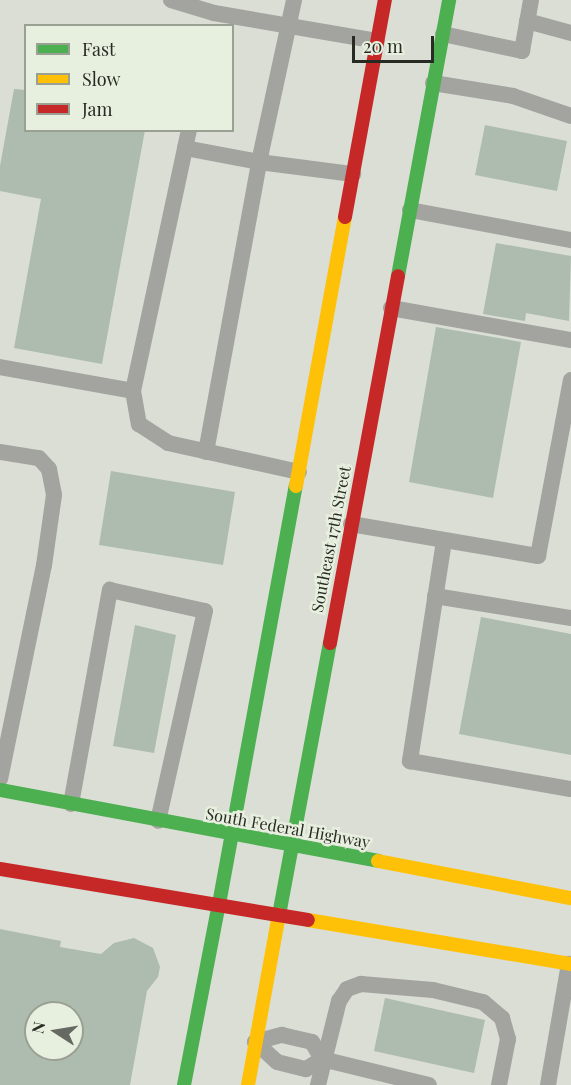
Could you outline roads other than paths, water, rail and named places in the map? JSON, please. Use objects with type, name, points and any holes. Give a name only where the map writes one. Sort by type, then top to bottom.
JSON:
[{"type":"main road","points":[[184,1085],[385,0]]},
{"type":"main road","name":"Southeast 17th Street","points":[[248,1085],[290,845],[449,0]]},
{"type":"main road","name":"South Federal Highway","points":[[0,790],[571,898]]},
{"type":"main road","points":[[0,868],[570,964]]},
{"type":"lane","points":[[171,0],[213,19],[288,26],[377,41]]},
{"type":"lane","points":[[206,452],[259,162],[294,0]]},
{"type":"lane","points":[[443,33],[522,51],[531,0]]},
{"type":"lane","points":[[527,21],[571,33]]},
{"type":"lane","points":[[433,82],[513,96],[571,116]]},
{"type":"lane","points":[[189,132],[133,391],[139,424],[168,443],[299,472]]},
{"type":"lane","points":[[185,148],[259,162],[352,174]]},
{"type":"lane","points":[[410,210],[571,240]]},
{"type":"lane","points":[[391,309],[571,339]]},
{"type":"lane","points":[[0,367],[133,391]]},
{"type":"lane","points":[[351,524],[538,556],[571,380]]},
{"type":"lane","points":[[0,779],[5,729],[54,495],[49,469],[39,458],[1,451]]},
{"type":"lane","points":[[444,541],[410,761],[571,789]]},
{"type":"lane","points":[[70,804],[110,590],[205,611],[158,821]]},
{"type":"lane","points":[[435,596],[571,618]]},
{"type":"lane","points":[[548,1085],[570,964]]},
{"type":"lane","points":[[318,1085],[322,1059],[339,1001],[347,989],[361,984],[433,990],[483,1002],[502,1018],[508,1039],[499,1085]]},
{"type":"lane","points":[[255,1042],[282,1035],[312,1042],[322,1059],[426,1085]]},
{"type":"lane","points":[[255,1042],[277,1062],[306,1069],[322,1059]]}]
